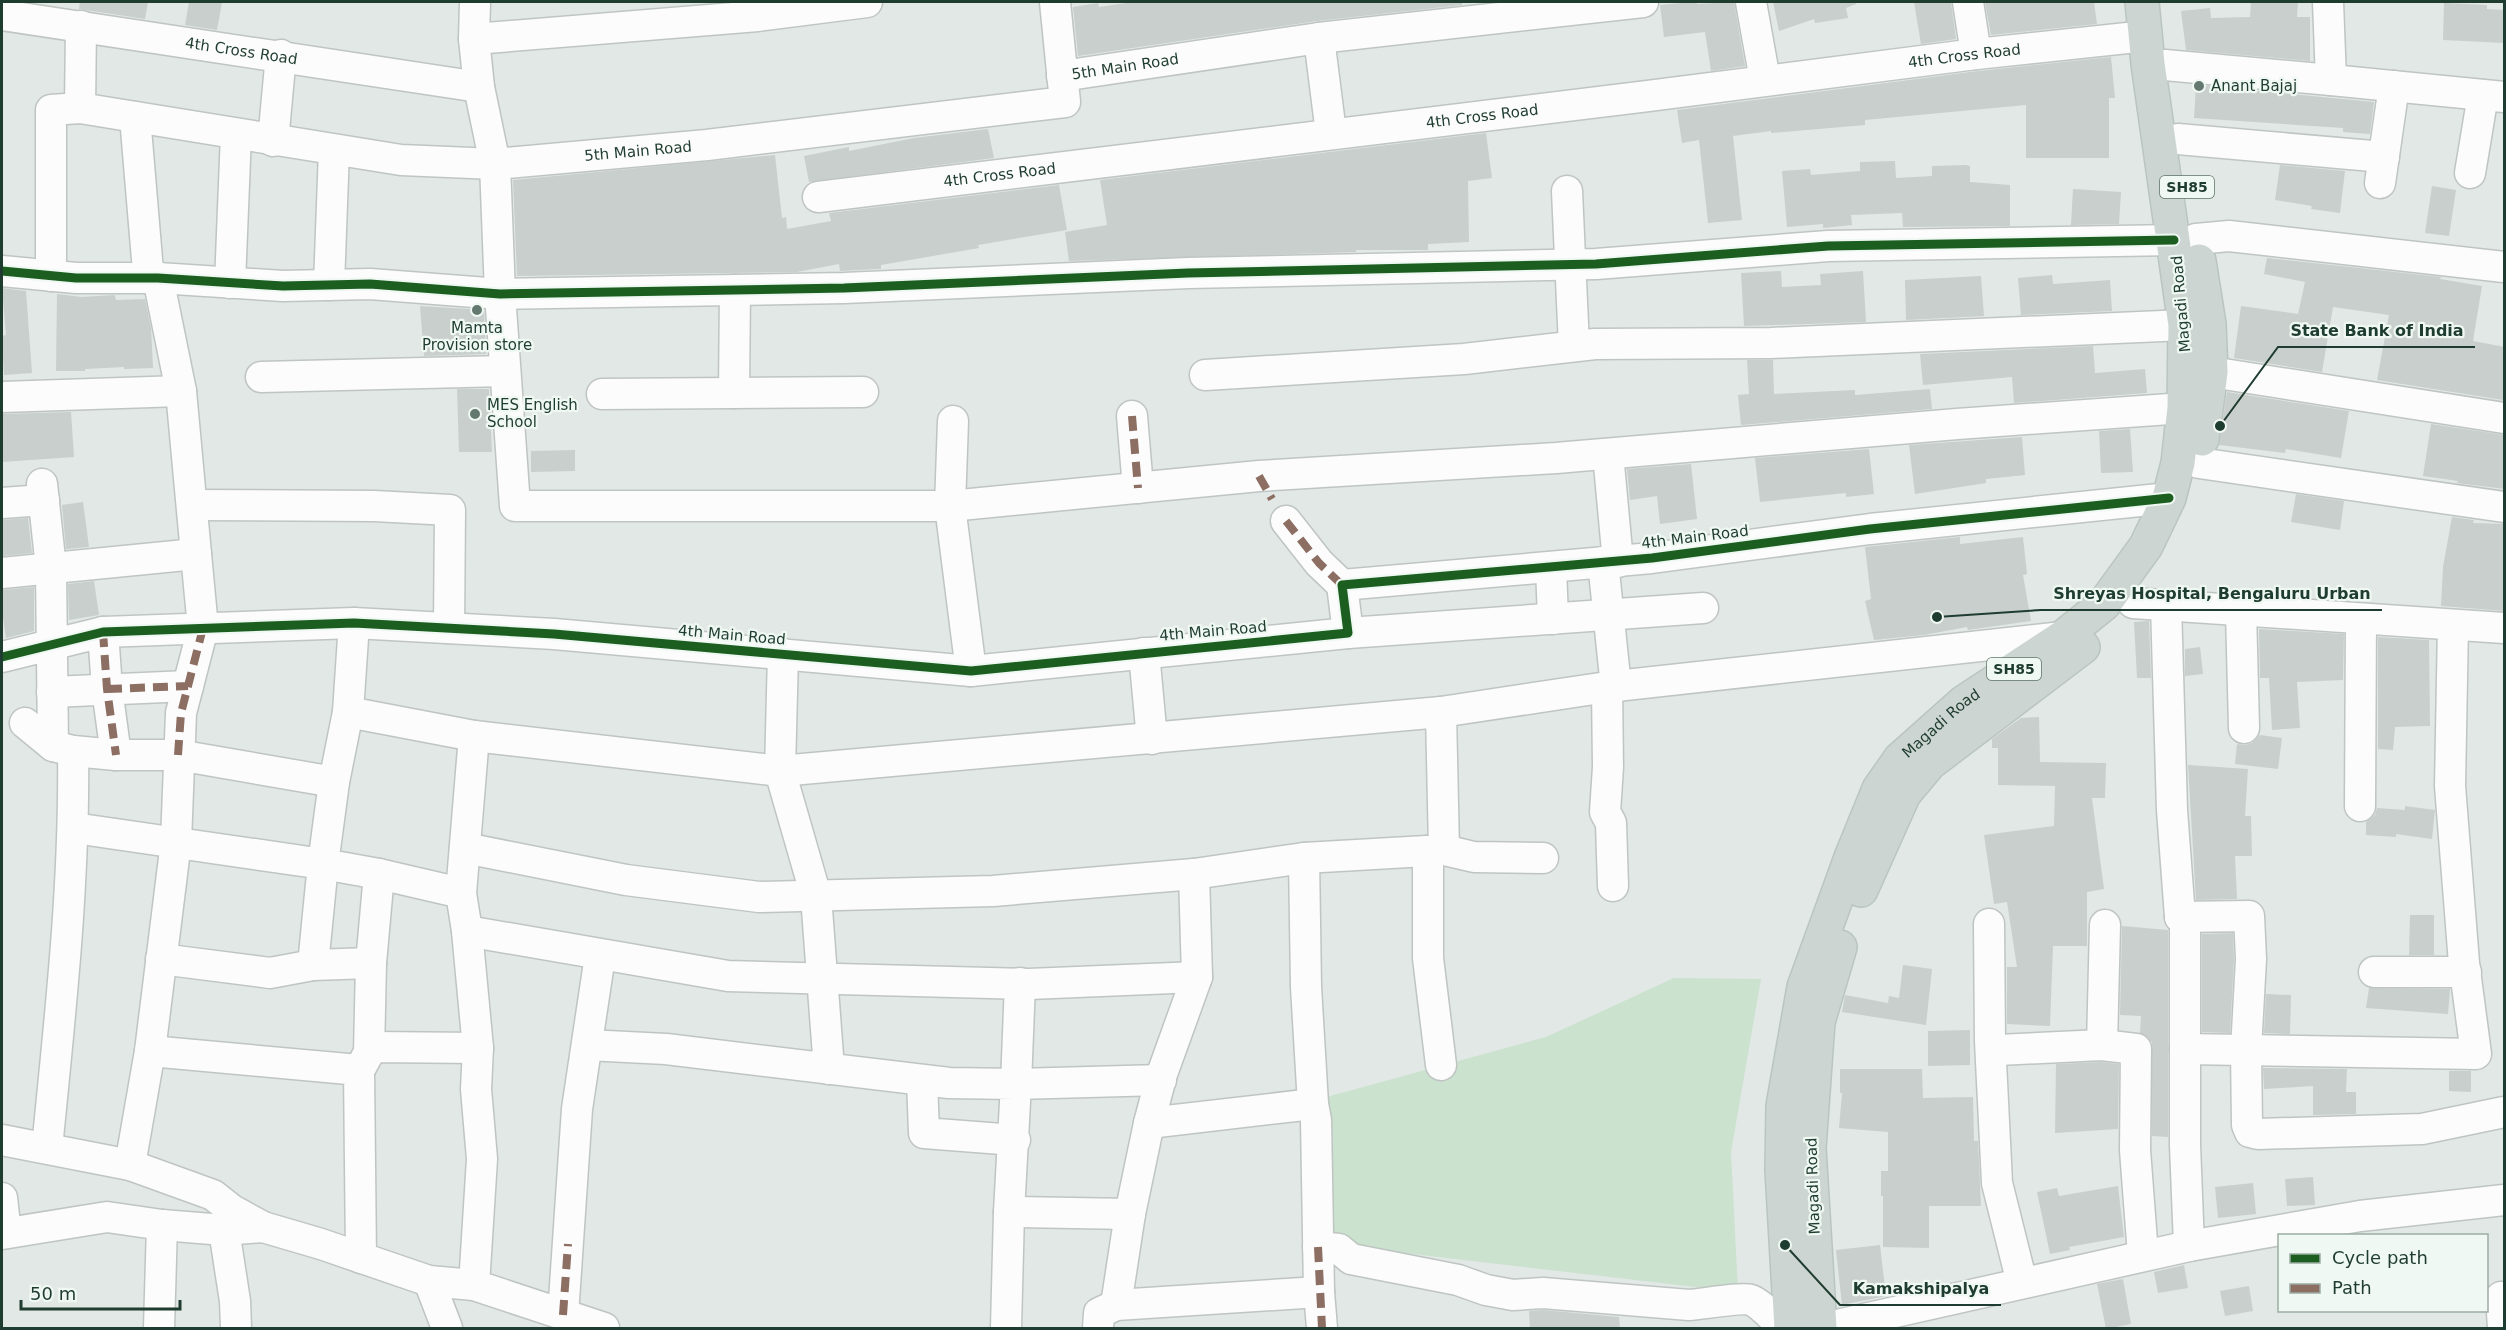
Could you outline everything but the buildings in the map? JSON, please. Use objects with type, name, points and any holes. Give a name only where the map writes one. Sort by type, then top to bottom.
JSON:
[{"type":"main road","name":"Magadi Road","points":[[1791,1329],[1782,1170],[1783,1106],[1804,987],[1852,855],[1879,789],[1900,759],[1964,702],[2072,643],[2133,603],[2161,561],[2183,517],[2199,464],[2211,372],[2209,324],[2185,239],[2148,64],[2142,2]]},
{"type":"main road","name":"Magadi Road","points":[[1822,1329],[1809,1148],[1818,1022],[1849,916],[1904,794],[1930,763],[2072,643],[2146,546],[2169,498],[2178,463],[2184,408],[2185,239],[2178,139],[2165,65],[2161,2]]},
{"type":"street","points":[[475,2],[474,39],[479,87],[495,164],[500,294],[515,506],[950,506],[1138,488],[1272,498],[1608,454],[1956,424],[2184,408]]},
{"type":"street","points":[[474,39],[758,16],[867,2]]},
{"type":"street","points":[[1055,2],[1062,76]]},
{"type":"street","name":"5th Main Road","points":[[495,164],[707,145],[1065,102],[1062,76],[1318,38],[1544,8],[1643,2]]},
{"type":"street","points":[[1751,2],[1765,80]]},
{"type":"street","points":[[1968,2],[1976,54]]},
{"type":"street","points":[[2328,2],[2331,80]]},
{"type":"street","name":"4th Cross Road","points":[[2,15],[281,55],[479,87]]},
{"type":"street","points":[[80,108],[81,26]]},
{"type":"street","name":"4th Cross Road","points":[[818,197],[1976,54],[2146,36]]},
{"type":"street","points":[[1318,38],[1331,133]]},
{"type":"street","points":[[273,141],[281,55]]},
{"type":"street","points":[[2165,65],[2494,96],[2470,173]]},
{"type":"street","points":[[2178,139],[2382,170],[2394,86]]},
{"type":"street","points":[[51,276],[51,110],[80,108],[401,160],[495,164]]},
{"type":"street","points":[[130,1165],[150,1051],[176,842],[181,712],[202,628],[193,505],[181,392],[158,278],[148,271],[135,117]]},
{"type":"street","points":[[230,284],[236,134]]},
{"type":"street","points":[[329,285],[334,150]]},
{"type":"street","points":[[1567,191],[1574,346]]},
{"type":"street","points":[[2,271],[51,276],[158,278],[283,286],[370,284],[500,294],[844,288],[1200,273],[1571,264],[1828,246],[2185,239],[2229,236],[2505,267]]},
{"type":"street","points":[[735,290],[735,393]]},
{"type":"street","points":[[1205,375],[1464,359],[1595,344],[1771,343],[2186,324]]},
{"type":"street","points":[[261,377],[505,371]]},
{"type":"street","points":[[2211,372],[2505,418]]},
{"type":"street","points":[[2,397],[181,392]]},
{"type":"street","points":[[602,394],[862,392]]},
{"type":"street","points":[[1132,416],[1138,488]]},
{"type":"street","points":[[953,421],[950,506],[971,671]]},
{"type":"street","points":[[1608,454],[1611,687],[1605,812],[1611,824],[1613,886]]},
{"type":"street","points":[[2199,464],[2505,507]]},
{"type":"street","points":[[2,503],[43,492],[51,568],[52,692],[63,748],[74,828],[65,965],[47,1148]]},
{"type":"street","points":[[1272,498],[1318,563],[1342,585],[1348,633]]},
{"type":"street","name":"4th Main Road","points":[[1342,585],[1611,562],[1870,529],[2169,498]]},
{"type":"street","points":[[193,505],[450,510],[449,628]]},
{"type":"street","points":[[2,573],[196,554]]},
{"type":"street","points":[[1551,567],[1553,619]]},
{"type":"street","points":[[2133,603],[2505,628]]},
{"type":"street","points":[[2166,605],[2172,810],[2180,917],[2185,922],[2189,1246]]},
{"type":"street","name":"4th Main Road","points":[[2,657],[103,632],[354,623],[554,634],[971,671],[1348,633],[1702,608]]},
{"type":"street","points":[[2241,611],[2244,728]]},
{"type":"street","points":[[2360,806],[2361,620]]},
{"type":"street","points":[[313,965],[334,782],[348,712],[354,623]]},
{"type":"street","points":[[2185,1049],[2476,1054],[2466,972],[2450,786],[2453,625]]},
{"type":"street","points":[[103,632],[107,689],[117,755]]},
{"type":"street","points":[[348,712],[474,736],[780,771],[1441,712],[1611,687],[2072,643]]},
{"type":"street","points":[[1144,653],[1152,738]]},
{"type":"street","points":[[783,654],[780,771],[816,896],[829,1069]]},
{"type":"street","points":[[52,692],[188,686]]},
{"type":"street","points":[[1441,712],[1436,851],[1428,958],[1441,1065]]},
{"type":"street","points":[[26,723],[63,748],[117,755],[178,755],[334,782]]},
{"type":"street","points":[[474,736],[461,893],[467,931],[478,1048],[476,1089],[482,1159],[474,1285]]},
{"type":"street","points":[[74,828],[323,864],[461,893]]},
{"type":"street","points":[[465,848],[626,880],[759,897],[993,891],[1194,874],[1304,858],[1436,851],[1474,857],[1543,858]]},
{"type":"street","points":[[1304,858],[1306,987],[1313,1104],[1316,1119],[1319,1292],[1322,1329]]},
{"type":"street","points":[[361,1258],[364,1061],[379,874]]},
{"type":"street","points":[[1116,1305],[1130,1214],[1149,1123],[1161,1080],[1197,977],[1194,874]]},
{"type":"street","points":[[2180,917],[2249,916],[2252,959],[2246,1050],[2247,1125],[2250,1132],[2258,1134],[2422,1129],[2505,1112]]},
{"type":"street","points":[[1989,924],[1990,1041],[1997,1183],[2022,1283]]},
{"type":"street","points":[[2102,1045],[2104,926]]},
{"type":"street","points":[[467,931],[600,956],[728,976],[1020,984],[1197,977]]},
{"type":"street","points":[[563,1315],[577,1108],[600,956]]},
{"type":"street","points":[[162,959],[270,973],[313,965],[371,963]]},
{"type":"street","points":[[2374,972],[2466,972]]},
{"type":"street","points":[[1006,1329],[1020,984]]},
{"type":"street","points":[[587,1045],[666,1049],[949,1083],[1016,1084],[1161,1080]]},
{"type":"street","points":[[1992,1048],[1998,1050],[2102,1045],[2136,1049],[2135,1150],[2143,1255]]},
{"type":"street","points":[[364,1061],[372,1047],[478,1048]]},
{"type":"street","points":[[150,1051],[364,1061]]},
{"type":"street","points":[[922,1080],[924,1133],[1015,1140]]},
{"type":"street","points":[[1149,1123],[1313,1104]]},
{"type":"street","points":[[2,1140],[130,1165],[213,1195],[228,1220],[236,1329]]},
{"type":"street","points":[[2,1198],[4,1234],[107,1217],[162,1225],[228,1220],[263,1227],[429,1281],[474,1285],[604,1329]]},
{"type":"street","points":[[1822,1329],[2189,1246],[2360,1216],[2505,1200]]},
{"type":"street","points":[[1009,1212],[1130,1214]]},
{"type":"street","points":[[159,1329],[162,1225]]},
{"type":"street","points":[[1318,1247],[1339,1249],[1351,1259],[1458,1280],[1486,1290],[1513,1295],[1542,1293],[1689,1305],[1740,1299],[1752,1300],[1784,1329]]},
{"type":"street","points":[[429,1281],[447,1329]]},
{"type":"street","points":[[1098,1329],[1099,1313],[1116,1305],[1319,1292]]},
{"type":"street","points":[[2501,1297],[2503,1329]]},
{"type":"green space","points":[[1674,978],[1761,979],[1731,1152],[1738,1292],[1328,1244],[1323,1098],[1546,1037]]},
{"type":"marked path","points":[[1132,416],[1138,488]]},
{"type":"marked path","points":[[1259,476],[1272,499]]},
{"type":"marked path","points":[[1286,521],[1319,563],[1342,585]]},
{"type":"marked path","points":[[178,755],[181,713],[203,628]]},
{"type":"marked path","points":[[103,632],[107,689],[116,755]]},
{"type":"marked path","points":[[107,689],[188,686]]},
{"type":"marked path","points":[[563,1315],[568,1244]]},
{"type":"marked path","points":[[1318,1247],[1322,1328]]},
{"type":"cycle path","points":[[2,271],[76,278],[158,278],[283,286],[370,284],[500,294],[844,288],[1188,273],[1596,264],[1828,246],[2174,240]]},
{"type":"cycle path","points":[[2,657],[103,632],[354,623],[554,634],[971,671],[1348,633],[1342,585],[1652,558],[1870,529],[2169,498]]},
{"type":"place","name":"Anant Bajaj","points":[[2199,86]]},
{"type":"place","name":"Mamta Provision store","points":[[477,310]]},
{"type":"place","name":"MES English School","points":[[475,414]]},
{"type":"place","name":"State Bank of India","points":[[2220,426]]},
{"type":"place","name":"Shreyas Hospital, Bengaluru Urban","points":[[1937,617]]},
{"type":"place","name":"Kamakshipalya","points":[[1785,1245]]}]
